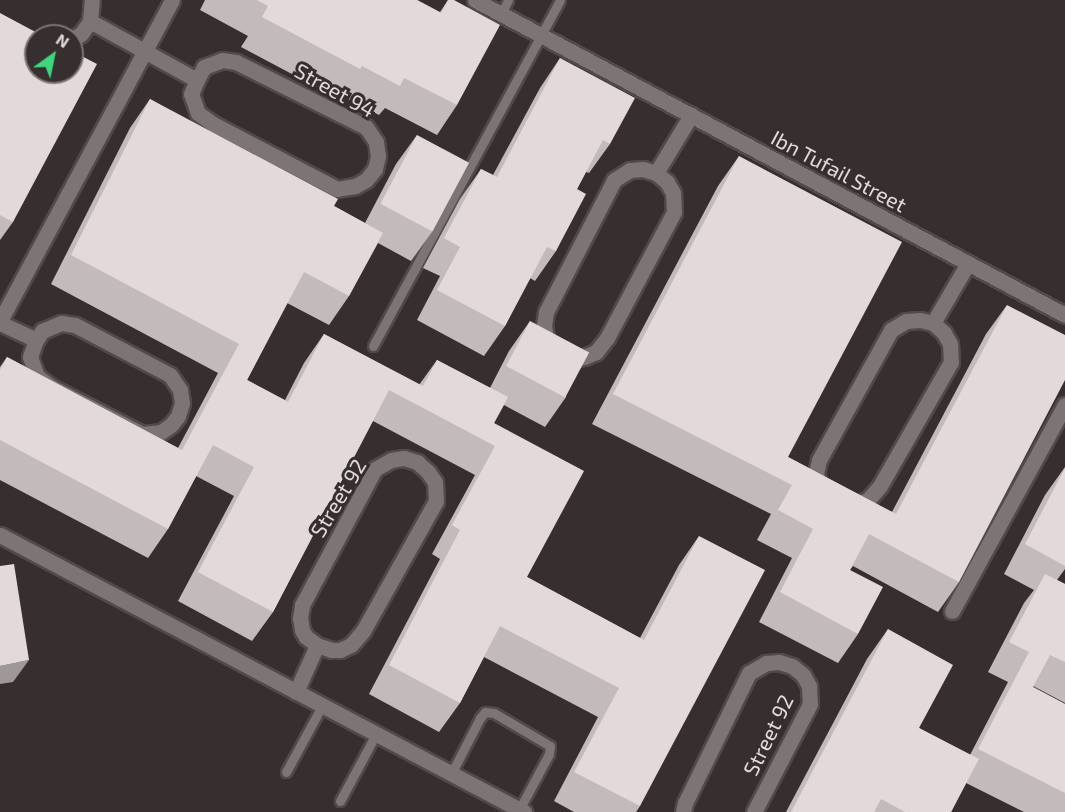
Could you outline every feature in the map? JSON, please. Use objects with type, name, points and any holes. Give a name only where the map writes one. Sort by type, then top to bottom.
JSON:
[{"type":"street","points":[[84,30],[90,21],[92,0]]},
{"type":"street","points":[[36,340],[0,322],[172,0]]},
{"type":"street","name":"Ibn Tufail Street","points":[[475,0],[504,7],[541,35],[1065,315]]},
{"type":"street","points":[[90,21],[197,80]]},
{"type":"street","name":"Street 94","points":[[222,60],[236,62],[366,127],[376,142],[378,156],[375,169],[366,180],[356,186],[337,189],[213,124],[198,112],[192,94],[197,80],[204,67],[210,63],[222,60]]},
{"type":"street","points":[[656,173],[691,116]]},
{"type":"street","points":[[630,170],[656,173],[667,182],[673,193],[675,212],[607,338],[596,352],[577,358],[561,352],[546,338],[544,326],[546,312],[614,180],[630,170]]},
{"type":"street","points":[[933,324],[968,263]]},
{"type":"street","points":[[920,320],[933,324],[944,333],[950,344],[951,362],[880,486],[868,500],[849,506],[834,500],[823,492],[819,485],[816,474],[819,460],[891,330],[906,321],[920,320]]},
{"type":"street","points":[[61,323],[75,325],[170,375],[180,390],[182,403],[178,416],[161,432],[142,434],[51,387],[37,376],[31,365],[30,357],[36,340],[49,326],[61,323]]},
{"type":"street","points":[[952,611],[1065,405]]},
{"type":"street","name":"Street 92","points":[[404,458],[417,462],[429,472],[435,482],[436,501],[363,631],[351,645],[332,650],[317,645],[306,637],[302,630],[300,618],[302,605],[375,469],[391,460],[404,458]]},
{"type":"street","points":[[0,535],[522,811]]},
{"type":"street","points":[[296,692],[317,645]]},
{"type":"street","name":"Street 92","points":[[683,812],[685,802],[749,673],[765,663],[779,662],[792,666],[803,675],[809,686],[810,704],[754,812]]},
{"type":"lane","points":[[373,346],[558,1]]},
{"type":"lane","points":[[286,772],[322,706]]},
{"type":"lane","points":[[451,774],[480,718],[485,712],[494,713],[550,746],[549,754],[522,811]]},
{"type":"lane","points":[[340,801],[376,734]]},
{"type":"building","points":[[257,0],[417,0],[441,13],[448,0],[454,0],[500,25],[457,105],[404,78],[400,86],[362,66],[360,69],[262,17],[268,6]]},
{"type":"building","points":[[0,13],[24,26],[24,84],[84,84],[84,57],[97,64],[13,222],[0,215]]},
{"type":"building","points":[[560,58],[635,98],[610,144],[603,140],[577,189],[586,194],[556,251],[547,247],[505,326],[437,290],[460,247],[444,238],[481,169],[497,177]]},
{"type":"building","points":[[150,99],[338,199],[334,206],[383,233],[349,296],[304,272],[247,380],[288,402],[324,334],[423,386],[437,360],[508,397],[494,423],[584,471],[527,577],[644,640],[699,536],[765,570],[640,806],[574,772],[619,688],[500,626],[460,703],[389,665],[460,530],[452,525],[495,446],[389,390],[273,612],[198,572],[254,467],[213,445],[168,529],[0,440],[0,370],[7,357],[182,450],[239,344],[71,255]]},
{"type":"building","points":[[417,135],[469,163],[432,232],[380,204]]},
{"type":"building","points":[[739,156],[902,242],[788,457],[896,514],[1007,305],[1065,335],[1065,380],[959,582],[869,534],[850,570],[883,587],[858,634],[780,592],[813,529],[778,510],[792,485],[613,394]]},
{"type":"building","points":[[530,321],[589,352],[565,397],[506,366]]},
{"type":"building","points":[[1065,468],[1065,566],[1025,544]]},
{"type":"building","points":[[14,564],[29,660],[0,666],[0,566]]},
{"type":"building","points":[[1045,574],[1065,584],[1065,662],[1050,655],[1033,687],[1065,704],[1065,793],[978,749],[1029,652],[1009,642]]},
{"type":"building","points":[[888,629],[953,665],[919,728],[979,759],[951,812],[905,812],[881,799],[874,812],[791,812]]}]
